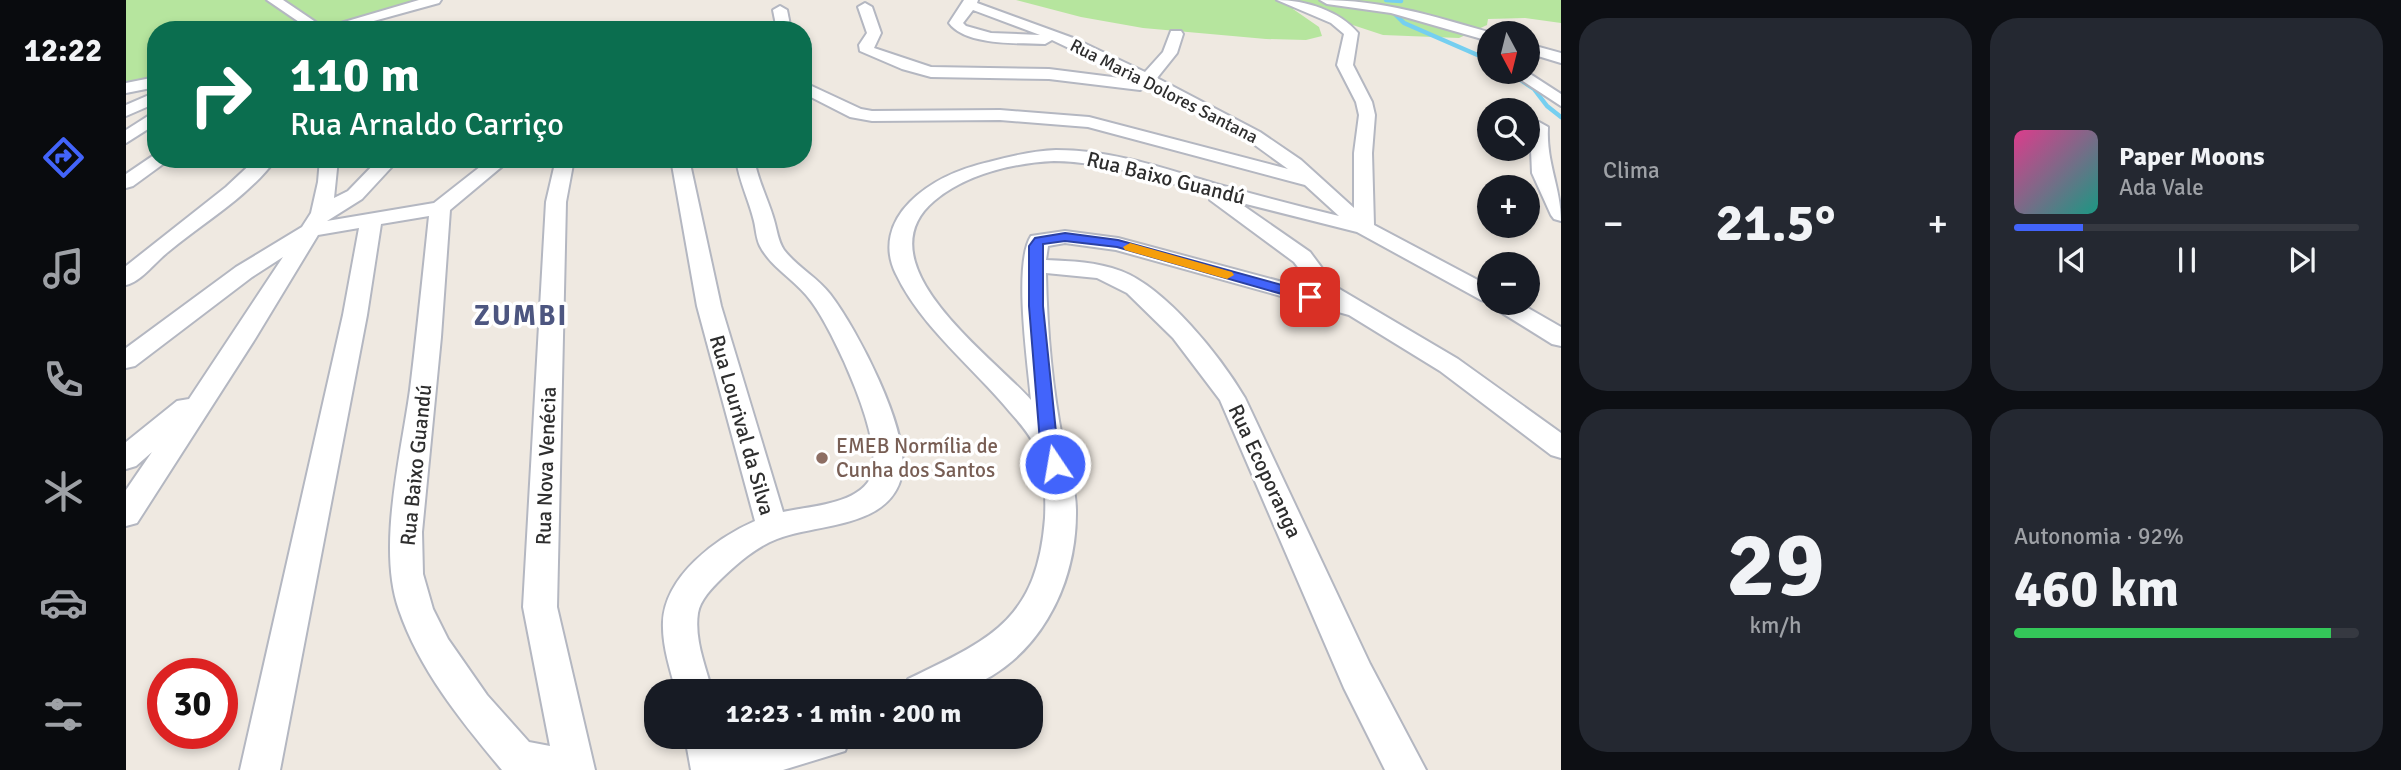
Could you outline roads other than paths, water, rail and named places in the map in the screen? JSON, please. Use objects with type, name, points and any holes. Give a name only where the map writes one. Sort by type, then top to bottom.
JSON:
[{"type":"street","points":[[274,0],[307,21]]},
{"type":"street","points":[[357,21],[434,0]]},
{"type":"street","points":[[1284,0],[1335,20],[1352,33],[1345,65],[1364,102],[1367,115],[1363,153],[1364,228]]},
{"type":"street","points":[[1327,0],[1392,9],[1477,34]]},
{"type":"street","points":[[971,3],[956,23],[968,32],[998,37],[1068,41]]},
{"type":"street","name":"Rua Maria Dolores Santana","points":[[971,3],[1068,41],[1166,88],[1254,136],[1294,164],[1364,228],[1477,289]]},
{"type":"street","points":[[865,7],[874,33],[866,45],[867,51],[907,66],[958,74],[1072,76],[1166,88]]},
{"type":"street","points":[[780,10],[783,21]]},
{"type":"street","points":[[1147,79],[1170,53],[1175,34]]},
{"type":"street","points":[[1540,52],[1561,58]]},
{"type":"street","points":[[126,88],[147,84]]},
{"type":"street","points":[[1536,84],[1561,100]]},
{"type":"street","points":[[812,91],[856,113],[872,116],[1000,115],[1089,122],[1313,181]]},
{"type":"street","points":[[128,110],[147,101]]},
{"type":"street","points":[[126,138],[147,123]]},
{"type":"street","name":"Rua Baixo Guandú","points":[[945,679],[987,658],[1013,640],[1033,614],[1049,582],[1063,511],[1061,485],[1049,442],[1011,393],[933,310],[911,282],[900,258],[898,237],[905,219],[925,197],[947,181],[973,170],[1039,157],[1089,158],[1364,228]]},
{"type":"street","points":[[1538,161],[1545,188],[1561,215]]},
{"type":"street","points":[[126,182],[147,168]]},
{"type":"street","points":[[126,278],[159,248],[237,189],[258,168]]},
{"type":"street","points":[[126,514],[209,391],[317,221],[328,183],[329,168]]},
{"type":"street","points":[[126,360],[244,272],[355,195],[381,168]]},
{"type":"street","points":[[317,221],[371,220],[440,208],[491,168]]},
{"type":"street","name":"Rua Nova Venécia","points":[[563,168],[556,202],[540,607],[574,770]]},
{"type":"street","name":"Rua Lourival da Silva","points":[[682,168],[709,306],[772,528],[730,550],[698,580],[681,612],[682,639],[691,679]]},
{"type":"street","points":[[748,168],[770,244],[780,258],[821,298],[840,327],[860,368],[890,452],[887,477],[876,494],[854,508],[772,528]]},
{"type":"street","points":[[1201,185],[1294,250],[1310,265],[1324,288],[1350,308],[1448,365],[1561,448]]},
{"type":"street","name":"Rua Baixo Guandú","points":[[440,208],[429,337],[406,532],[407,574],[416,610],[435,650],[474,708],[518,764],[574,770]]},
{"type":"street","points":[[260,770],[355,315],[371,220]]},
{"type":"street","points":[[1049,442],[1035,267],[1035,246],[1039,241],[1065,237],[1091,239],[1350,308]]},
{"type":"street","name":"Rua Ecoporanga","points":[[1035,267],[1083,269],[1121,278],[1138,290],[1209,365],[1232,398],[1357,676],[1406,770]]},
{"type":"street","points":[[1522,315],[1561,338]]},
{"type":"street","points":[[126,458],[209,391]]},
{"type":"street","points":[[707,749],[712,770],[788,749]]},
{"type":"waterway","points":[[1386,0],[1401,1]]},
{"type":"waterway","points":[[1391,10],[1404,23],[1477,55]]},
{"type":"waterway","points":[[1527,84],[1561,117]]},
{"type":"place","name":"EMEB Normília de Cunha dos Santos","points":[[822,458]]},
{"type":"district","name":"ZUMBI","points":[[521,316]]}]
